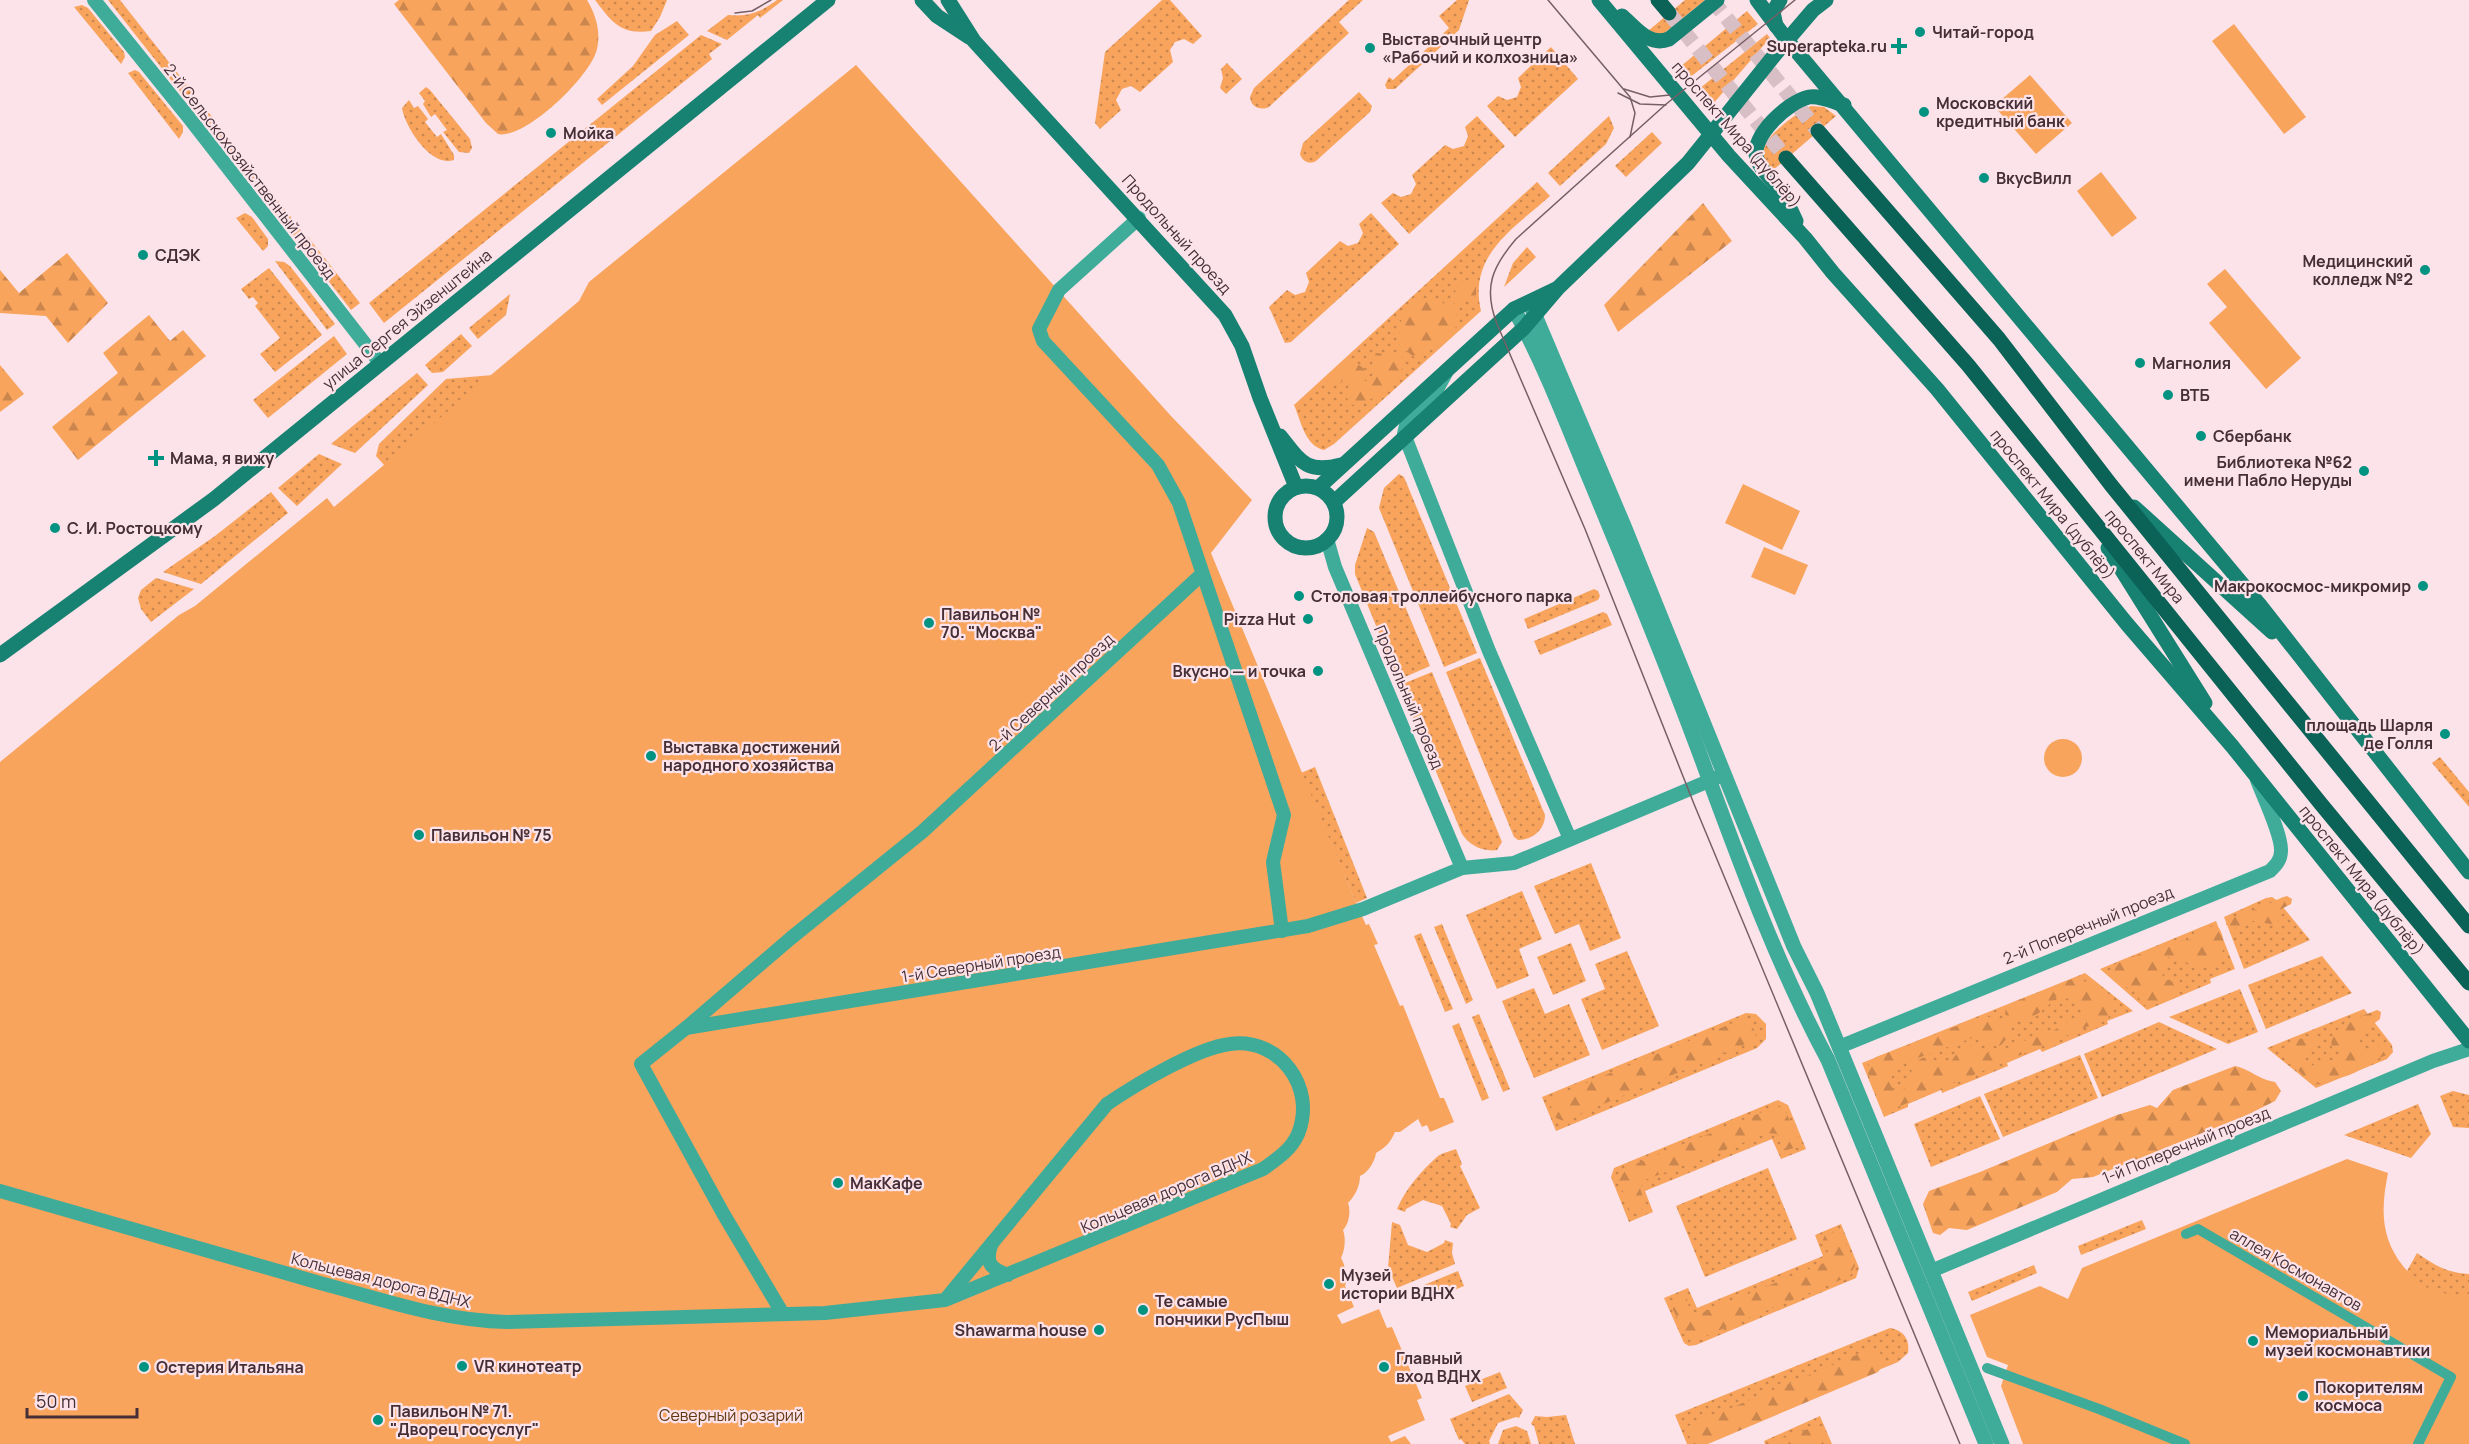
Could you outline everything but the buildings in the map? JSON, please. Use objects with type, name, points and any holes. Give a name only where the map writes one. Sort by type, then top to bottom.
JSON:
[{"type":"main road","name":"Продольный проезд","points":[[922,0],[937,16],[974,41]]},
{"type":"main road","name":"Продольный проезд","points":[[948,0],[974,41],[1139,218],[1225,315],[1242,346],[1296,487]]},
{"type":"main road","points":[[1600,0],[1646,37],[1662,42],[1669,39],[1717,0]]},
{"type":"main road","name":"проспект Мира (дублёр)","points":[[1600,0],[1729,156],[1805,238],[1833,273],[1937,389],[2127,624],[2232,746],[2469,1041]]},
{"type":"main road","points":[[1658,0],[1669,13]]},
{"type":"main road","points":[[1759,0],[1777,0],[1773,12],[1782,46],[1844,105],[2305,662],[2469,872]]},
{"type":"main road","points":[[1759,0],[1776,24]]},
{"type":"main road","points":[[1334,502],[1524,328],[1559,287],[1688,163],[1782,46],[1813,10],[1826,0]]},
{"type":"main road","name":"улица Сергея Эйзенштейна","points":[[0,655],[214,499],[823,2]]},
{"type":"main road","points":[[1805,238],[1786,201],[1760,165],[1756,154],[1757,141],[1764,129],[1802,99],[1818,97],[1844,105]]},
{"type":"main road","name":"проспект Мира","points":[[1818,131],[1999,339],[2111,485],[2469,926]]},
{"type":"main road","name":"проспект Мира","points":[[1786,158],[1968,364],[2321,804],[2469,983]]},
{"type":"main road","points":[[1318,488],[1514,309],[1528,300],[1559,287]]},
{"type":"main road","points":[[1269,421],[1307,466],[1323,469],[1344,464]]},
{"type":"main road","points":[[2111,485],[2305,662]]},
{"type":"main road","points":[[1296,487],[1318,488],[1334,502],[1336,525],[1327,539],[1320,544],[1303,548],[1287,541],[1280,533],[1276,524],[1277,505],[1288,491],[1296,487]]},
{"type":"main road","points":[[2084,509],[2232,746]]},
{"type":"street","name":"2-й Сельскохозяйственный проезд","points":[[94,0],[380,363]]},
{"type":"street","points":[[1139,218],[1059,290],[1039,329],[1043,341],[1158,465],[1179,503],[1201,575],[1262,744],[1284,815],[1273,862],[1282,931]]},
{"type":"street","points":[[1528,300],[1624,526],[1717,778],[1722,819],[1808,1022],[1828,1060],[2002,1444]]},
{"type":"street","points":[[1514,309],[1534,346],[1632,582],[1717,778],[1817,993],[1986,1444]]},
{"type":"street","points":[[1450,368],[1433,397],[1407,421],[1404,429],[1405,437],[1489,651],[1570,839]]},
{"type":"street","name":"Продольный проезд","points":[[1327,539],[1349,600],[1462,868]]},
{"type":"street","name":"2-й Северный проезд","points":[[783,1314],[724,1215],[641,1064],[922,832],[1201,575]]},
{"type":"street","name":"2-й Поперечный проезд","points":[[1828,1060],[1839,1047],[2270,871],[2278,863],[2281,851],[2255,775]]},
{"type":"street","name":"1-й Северный проезд","points":[[686,1028],[1308,926],[1363,909],[1462,868],[1514,863],[1717,778]]},
{"type":"street","name":"Кольцевая дорога ВДНХ","points":[[0,1191],[287,1273],[455,1318],[507,1322],[825,1313],[945,1300],[1256,1173],[1285,1154],[1298,1134],[1304,1110],[1299,1087],[1288,1065],[1265,1048],[1246,1043],[1214,1047],[1138,1083],[1107,1104],[945,1300]]},
{"type":"street","name":"1-й Поперечный проезд","points":[[1924,1274],[2433,1061],[2469,1049]]},
{"type":"street","name":"аллея Космонавтов","points":[[2186,1234],[2198,1229],[2451,1377],[2419,1444]]},
{"type":"street","points":[[993,1241],[988,1253],[990,1265],[997,1272],[1008,1275]]},
{"type":"street","points":[[1987,1368],[2099,1409],[2185,1444]]},
{"type":"green space","points":[[108,0],[120,0],[301,230],[294,236]]},
{"type":"green space","points":[[399,0],[587,0],[597,24],[597,49],[583,75],[540,117],[510,133],[498,134],[486,123],[394,4]]},
{"type":"green space","points":[[595,0],[667,0],[651,31],[640,32],[624,29],[612,21]]},
{"type":"green space","points":[[777,0],[783,0],[760,18],[758,15],[727,40],[707,31],[728,15],[754,13]]},
{"type":"green space","points":[[1162,0],[1170,0],[1202,36],[1193,44],[1184,39],[1175,42],[1170,50],[1173,62],[1140,92],[1131,86],[1122,89],[1116,100],[1121,110],[1100,129],[1095,123],[1105,52]]},
{"type":"green space","points":[[1349,0],[1363,0],[1339,22],[1349,33],[1269,107],[1262,109],[1254,106],[1250,97],[1254,88]]},
{"type":"green space","points":[[1457,0],[1469,0],[1459,30],[1395,89],[1387,89],[1385,85],[1389,77],[1393,80],[1449,28],[1439,16]]},
{"type":"green space","points":[[1685,0],[1705,0],[1662,35],[1648,31]]},
{"type":"green space","points":[[82,5],[88,8],[124,52],[125,57],[121,64],[74,7]]},
{"type":"green space","points":[[1747,11],[1758,24],[1689,78],[1680,67]]},
{"type":"green space","points":[[677,21],[689,35],[602,105],[597,99],[633,66],[655,35]]},
{"type":"green space","points":[[2234,24],[2306,117],[2284,134],[2212,41]]},
{"type":"green space","points":[[1767,34],[1770,38],[1712,105],[1699,89]]},
{"type":"green space","points":[[701,35],[722,44],[709,54],[712,59],[384,323],[369,303]]},
{"type":"green space","points":[[1551,47],[1578,79],[1515,137],[1487,106],[1498,96],[1507,100],[1517,97],[1521,87],[1518,78]]},
{"type":"green space","points":[[1227,63],[1242,79],[1226,94],[1220,88],[1223,78],[1221,69]]},
{"type":"green space","name":"Выставка достижений народного хозяйства","points":[[856,65],[1171,416],[1252,500],[1211,553],[1356,903],[1378,944],[1374,945],[1400,1006],[1403,1005],[1440,1098],[1444,1098],[1454,1122],[1430,1132],[1427,1125],[1422,1127],[1418,1119],[1400,1132],[1395,1132],[1392,1139],[1376,1153],[1368,1170],[1360,1176],[1357,1191],[1348,1203],[1349,1217],[1343,1230],[1345,1244],[1341,1258],[1346,1272],[1345,1286],[1354,1307],[1337,1315],[1342,1324],[1379,1309],[1387,1328],[1392,1327],[1422,1398],[1417,1400],[1425,1420],[1388,1436],[1391,1442],[1405,1436],[1411,1444],[0,1444],[0,762],[179,615],[195,606],[327,498],[334,507],[579,301],[589,282]]},
{"type":"green space","points":[[135,70],[183,126],[179,139],[128,73]]},
{"type":"green space","points":[[2030,75],[2072,123],[2036,154],[1994,106]]},
{"type":"green space","points":[[426,87],[470,139],[472,148],[469,153],[459,152],[443,132],[447,130],[435,114],[431,117],[419,93]]},
{"type":"green space","points":[[1359,92],[1372,106],[1370,112],[1316,161],[1311,163],[1304,160],[1300,154],[1303,143]]},
{"type":"green space","points":[[409,100],[414,108],[418,106],[428,119],[425,122],[437,137],[441,134],[454,155],[454,160],[445,161],[437,158],[428,152],[414,135],[402,108]]},
{"type":"green space","points":[[1811,106],[1824,107],[1836,116],[1771,172],[1765,161],[1766,143],[1784,124]]},
{"type":"green space","points":[[1477,116],[1505,146],[1409,234],[1381,203],[1393,193],[1401,197],[1411,194],[1416,184],[1412,175],[1445,145],[1453,149],[1464,146],[1468,136],[1465,127]]},
{"type":"green space","points":[[1609,116],[1614,128],[1606,144],[1560,186],[1548,173]]},
{"type":"green space","points":[[1652,132],[1662,143],[1626,177],[1615,166]]},
{"type":"green space","points":[[2101,172],[2137,218],[2112,237],[2077,191]]},
{"type":"green space","points":[[1537,182],[1550,196],[1508,232],[1487,259],[1481,274],[1479,291],[1481,311],[1334,444],[1324,450],[1312,444],[1304,432],[1294,405]]},
{"type":"green space","points":[[1703,203],[1732,241],[1618,332],[1604,305]]},
{"type":"green space","points":[[245,213],[252,217],[268,239],[268,246],[263,251],[236,218]]},
{"type":"green space","points":[[1371,213],[1399,244],[1291,342],[1285,343],[1269,307],[1287,290],[1295,295],[1305,292],[1309,282],[1306,273],[1340,241],[1348,246],[1358,243],[1363,233],[1359,224]]},
{"type":"green space","points":[[308,237],[360,303],[351,310],[299,243]]},
{"type":"green space","points":[[1527,247],[1536,257],[1504,287],[1513,263]]},
{"type":"green space","points":[[67,253],[108,303],[68,343],[46,316],[0,313],[0,270],[19,293]]},
{"type":"green space","points":[[275,261],[284,262],[290,266],[335,324],[327,330]]},
{"type":"green space","points":[[269,268],[322,335],[275,372],[260,354],[280,338],[255,306],[258,303],[253,297],[249,299],[241,289]]},
{"type":"green space","points":[[2225,269],[2301,358],[2266,389],[2209,323],[2227,307],[2207,284]]},
{"type":"green space","points":[[1473,280],[1476,283],[1476,294],[1472,302],[1461,300],[1456,305],[1453,302],[1457,294],[1454,289],[1459,281]]},
{"type":"green space","points":[[510,294],[506,315],[478,339],[469,328]]},
{"type":"green space","points":[[1433,297],[1454,311],[1457,321],[1455,328],[1444,342],[1414,357],[1400,346],[1400,323],[1413,300]]},
{"type":"green space","points":[[149,315],[170,341],[183,330],[206,356],[78,460],[52,427],[118,373],[103,353]]},
{"type":"green space","points":[[461,334],[472,346],[443,372],[432,373],[425,365]]},
{"type":"green space","points":[[334,336],[347,354],[268,418],[253,400]]},
{"type":"green space","points":[[1390,351],[1402,355],[1403,364],[1400,373],[1387,389],[1370,400],[1352,405],[1346,397],[1351,376],[1344,376],[1340,384],[1328,383],[1327,378],[1348,362],[1358,364],[1364,369],[1364,380],[1367,382],[1375,372],[1372,362],[1376,353],[1386,354]]},
{"type":"green space","points":[[0,365],[24,394],[0,412]]},
{"type":"green space","points":[[417,373],[428,385],[355,453],[331,444]]},
{"type":"green space","points":[[493,375],[385,466],[376,456],[379,444],[446,379]]},
{"type":"green space","points":[[319,454],[342,464],[297,506],[278,488]]},
{"type":"green space","points":[[1399,474],[1404,477],[1477,653],[1444,667],[1379,508],[1384,488]]},
{"type":"green space","points":[[1743,484],[1800,511],[1782,550],[1725,523]]},
{"type":"green space","points":[[271,492],[288,513],[201,584],[163,572],[215,536]]},
{"type":"green space","points":[[1367,528],[1374,532],[1430,666],[1398,680],[1355,574],[1355,565]]},
{"type":"green space","points":[[1764,547],[1808,565],[1795,595],[1751,577]]},
{"type":"green space","points":[[156,578],[194,589],[151,622],[141,609],[138,598],[141,590]]},
{"type":"green space","points":[[1594,589],[1600,596],[1598,600],[1528,629],[1524,619]]},
{"type":"green space","points":[[1603,612],[1607,614],[1612,625],[1540,655],[1534,641]]},
{"type":"green space","points":[[1480,658],[1545,815],[1540,830],[1523,840],[1514,837],[1446,672]]},
{"type":"green space","points":[[1432,672],[1502,842],[1497,850],[1477,847],[1462,834],[1400,685]]},
{"type":"green space","points":[[2063,739],[2077,744],[2082,758],[2077,772],[2063,777],[2049,772],[2044,758],[2049,744]]},
{"type":"green space","points":[[2440,757],[2469,792],[2469,807],[2432,763]]},
{"type":"green space","points":[[1315,767],[1367,898],[1356,903],[1301,773]]},
{"type":"green space","points":[[1591,863],[1621,938],[1590,951],[1579,924],[1555,934],[1534,886]]},
{"type":"green space","points":[[1522,891],[1542,939],[1519,949],[1529,976],[1497,989],[1466,915]]},
{"type":"green space","points":[[2287,896],[2292,899],[2291,904],[2272,914],[2279,918],[2277,925],[2253,921],[2235,928],[2226,925],[2230,918]]},
{"type":"green space","points":[[2272,897],[2278,901],[2310,940],[2244,969],[2224,917]]},
{"type":"green space","points":[[2216,921],[2235,969],[2210,979],[2211,983],[2147,1010],[2100,969]]},
{"type":"green space","points":[[1442,924],[1473,1000],[1466,1004],[1434,927]]},
{"type":"green space","points":[[2208,926],[2219,928],[2223,937],[2222,953],[2218,962],[2214,965],[2195,965],[2167,957],[2165,960],[2169,966],[2162,979],[2180,983],[2181,990],[2175,995],[2149,1007],[2139,1002],[2140,994],[2112,977],[2112,970],[2120,962],[2175,940],[2189,941],[2196,930]]},
{"type":"green space","points":[[1421,933],[1453,1009],[1445,1012],[1414,936]]},
{"type":"green space","points":[[1571,943],[1586,981],[1553,995],[1537,957]]},
{"type":"green space","points":[[1627,951],[1659,1026],[1602,1050],[1581,999],[1605,989],[1595,964]]},
{"type":"green space","points":[[2322,956],[2352,993],[2266,1029],[2248,985]]},
{"type":"green space","points":[[2085,973],[2133,1011],[2042,1052],[2040,1049],[2007,1063],[2008,1066],[1908,1104],[1908,1107],[1884,1117],[1862,1063]]},
{"type":"green space","points":[[2072,979],[2093,983],[2098,989],[2109,994],[2114,1006],[2108,1018],[1893,1109],[1887,1110],[1881,1106],[1867,1071],[1869,1063],[1876,1057],[1983,1016],[2009,1022],[2011,1034],[2000,1046],[1972,1038],[1899,1065],[1891,1081],[1895,1092],[1901,1092],[1914,1066],[1921,1059],[1928,1058],[1949,1064],[1962,1047],[1973,1046],[1986,1053],[2004,1050],[2027,1040],[2038,1032],[2053,1031],[2068,1021],[2082,1019],[2086,1009],[2071,999],[2056,997],[2042,1011],[2023,1020],[2010,1020],[2005,1014],[2006,1007],[2012,1003]]},
{"type":"green space","points":[[1534,988],[1545,1014],[1569,1004],[1590,1055],[1534,1078],[1502,1001]]},
{"type":"green space","points":[[2240,989],[2258,1032],[2228,1044],[2169,1017]]},
{"type":"green space","points":[[2364,1009],[2392,1045],[2393,1052],[2387,1059],[2316,1088],[2267,1048]]},
{"type":"green space","points":[[2377,1010],[2381,1012],[2380,1019],[2365,1030],[2359,1043],[2367,1050],[2387,1043],[2392,1049],[2390,1054],[2349,1075],[2316,1085],[2298,1070],[2285,1050],[2289,1042],[2310,1036],[2316,1040],[2312,1049],[2305,1055],[2305,1062],[2311,1066],[2324,1060],[2340,1060],[2342,1051],[2332,1048],[2335,1033],[2354,1019]]},
{"type":"green space","points":[[1746,1013],[1756,1014],[1766,1024],[1766,1039],[1757,1048],[1556,1131],[1542,1097]]},
{"type":"green space","points":[[1479,1014],[1510,1089],[1503,1092],[1472,1017]]},
{"type":"green space","points":[[1745,1018],[1750,1021],[1756,1034],[1753,1041],[1563,1121],[1556,1118],[1549,1102],[1552,1097]]},
{"type":"green space","points":[[2159,1022],[2217,1049],[2102,1097],[2084,1054]]},
{"type":"green space","points":[[1459,1023],[1489,1098],[1482,1101],[1452,1026]]},
{"type":"green space","points":[[2080,1055],[2098,1098],[2003,1137],[1984,1094]]},
{"type":"green space","points":[[2235,1066],[2275,1082],[2281,1091],[2275,1101],[2247,1115],[2093,1177],[2072,1179],[2057,1192],[1967,1230],[1949,1228],[1940,1235],[1933,1233],[1923,1204],[1929,1191],[2117,1115],[2150,1105],[2157,1108],[2173,1090]]},
{"type":"green space","points":[[2453,1091],[2469,1095],[2469,1128],[2453,1127],[2440,1096]]},
{"type":"green space","points":[[1980,1096],[2000,1139],[1931,1167],[1914,1124]]},
{"type":"green space","points":[[1778,1100],[1788,1105],[1806,1149],[1781,1159],[1772,1139],[1645,1191],[1653,1212],[1629,1222],[1611,1177],[1614,1168]]},
{"type":"green space","points":[[2418,1104],[2431,1134],[2411,1158],[2344,1135]]},
{"type":"green space","points":[[1777,1106],[1784,1109],[1800,1141],[1797,1147],[1787,1150],[1782,1147],[1777,1134],[1768,1133],[1645,1180],[1640,1188],[1645,1204],[1641,1211],[1635,1213],[1629,1210],[1618,1177],[1623,1169]]},
{"type":"green space","points":[[1456,1149],[1462,1164],[1460,1166],[1480,1208],[1467,1215],[1457,1229],[1450,1227],[1451,1224],[1442,1206],[1423,1200],[1406,1209],[1405,1212],[1397,1209],[1410,1187],[1426,1167],[1440,1155]]},
{"type":"green space","points":[[2347,1159],[2388,1173],[2384,1198],[2384,1222],[2390,1244],[2403,1266],[2424,1286],[2469,1297],[2469,1444],[2023,1444],[2001,1386],[2008,1365],[1987,1357],[1970,1315],[2040,1286],[2068,1299],[2082,1268]]},
{"type":"green space","points":[[1768,1168],[1797,1239],[1705,1277],[1676,1206]]},
{"type":"green space","points":[[2142,1220],[2146,1229],[2081,1255],[2078,1246]]},
{"type":"green space","points":[[1392,1222],[1400,1225],[1408,1245],[1427,1252],[1444,1243],[1445,1240],[1453,1243],[1452,1253],[1455,1264],[1397,1288],[1388,1268]]},
{"type":"green space","points":[[1841,1224],[1859,1268],[1856,1278],[1696,1345],[1689,1346],[1684,1343],[1664,1298],[1688,1288],[1697,1308],[1823,1256],[1815,1235]]},
{"type":"green space","points":[[1834,1232],[1841,1234],[1855,1265],[1850,1276],[1696,1340],[1687,1336],[1671,1306],[1674,1298],[1680,1296],[1687,1299],[1690,1311],[1699,1314],[1824,1263],[1829,1253],[1822,1242],[1825,1235]]},
{"type":"green space","points":[[2417,1253],[2442,1268],[2469,1274],[2469,1379],[2407,1271]]},
{"type":"green space","points":[[2034,1265],[2037,1273],[1972,1301],[1968,1292]]},
{"type":"green space","points":[[1458,1271],[1464,1286],[1430,1300],[1424,1285]]},
{"type":"green space","points":[[1890,1328],[1902,1333],[1908,1344],[1908,1353],[1898,1362],[1699,1444],[1687,1444],[1675,1415]]},
{"type":"green space","points":[[1873,1348],[1880,1352],[1883,1365],[1878,1372],[1708,1444],[1696,1444],[1689,1436],[1688,1426]]},
{"type":"green space","points":[[1500,1372],[1507,1388],[1472,1402],[1465,1386]]},
{"type":"green space","points":[[1509,1394],[1523,1410],[1519,1418],[1498,1423],[1489,1441],[1490,1444],[1465,1444],[1461,1439],[1459,1440],[1450,1419]]},
{"type":"green space","points":[[1566,1415],[1575,1444],[1539,1444],[1534,1426],[1531,1424],[1535,1416]]},
{"type":"green space","points":[[1820,1416],[1832,1444],[1765,1444],[1764,1441]]},
{"type":"green space","points":[[1516,1426],[1527,1431],[1531,1444],[1498,1444],[1503,1430]]},
{"type":"green space","points":[[1816,1426],[1824,1429],[1830,1444],[1776,1444],[1778,1440]]},
{"type":"tunnel","points":[[1712,0],[1818,131]]},
{"type":"tunnel","points":[[1669,13],[1786,158]]},
{"type":"tram line","points":[[735,13],[752,11],[771,0]]},
{"type":"tram line","points":[[1548,0],[1630,97],[1635,113],[1630,137]]},
{"type":"tram line","points":[[1795,0],[1665,105],[1516,239],[1501,259],[1492,278],[1491,299],[1497,324],[1585,529],[1694,804],[1960,1444]]},
{"type":"tram line","points":[[1624,89],[1650,97],[1670,95]]},
{"type":"tram line","points":[[1618,93],[1640,104],[1666,105]]},
{"type":"place","name":"Читай-город","points":[[1920,32]]},
{"type":"place","name":"Superapteka.ru","points":[[1899,46]]},
{"type":"place","name":"Выставочный центр «Рабочий и колхозница»","points":[[1370,48]]},
{"type":"place","name":"Московский кредитный банк","points":[[1924,112]]},
{"type":"place","name":"Мойка","points":[[551,133]]},
{"type":"place","name":"ВкусВилл","points":[[1984,178]]},
{"type":"place","name":"СДЭК","points":[[143,255]]},
{"type":"place","name":"Медицинский колледж №2","points":[[2425,270]]},
{"type":"place","name":"Магнолия","points":[[2140,363]]},
{"type":"place","name":"ВТБ","points":[[2168,395]]},
{"type":"place","name":"Сбербанк","points":[[2201,436]]},
{"type":"place","name":"Мама, я вижу","points":[[156,458]]},
{"type":"place","name":"Библиотека №62 имени Пабло Неруды","points":[[2364,471]]},
{"type":"place","name":"С. И. Ростоцкому","points":[[55,528]]},
{"type":"place","name":"Макрокосмос-микромир","points":[[2423,586]]},
{"type":"place","name":"Столовая троллейбусного парка","points":[[1299,596]]},
{"type":"place","name":"Pizza Hut","points":[[1308,619]]},
{"type":"place","name":"Павильон № 70. \"Москва\"","points":[[929,623]]},
{"type":"place","name":"Вкусно — и точка","points":[[1318,671]]},
{"type":"place","name":"площадь Шарля де Голля","points":[[2445,734]]},
{"type":"place","name":"Выставка достижений народного хозяйства","points":[[651,756]]},
{"type":"place","name":"Павильон № 75","points":[[419,835]]},
{"type":"place","name":"МакКафе","points":[[838,1183]]},
{"type":"place","name":"Музей истории ВДНХ","points":[[1329,1284]]},
{"type":"place","name":"Те самые пончики РусПыш","points":[[1143,1310]]},
{"type":"place","name":"Shawarma house","points":[[1099,1330]]},
{"type":"place","name":"Мемориальный музей космонавтики","points":[[2253,1341]]},
{"type":"place","name":"VR кинотеатр","points":[[462,1366]]},
{"type":"place","name":"Остерия Итальяна","points":[[144,1367]]},
{"type":"place","name":"Главный вход ВДНХ","points":[[1384,1367]]},
{"type":"place","name":"Покорителям космоса","points":[[2303,1396]]},
{"type":"place","name":"Павильон № 71. \"Дворец госуслуг\"","points":[[378,1420]]},
{"type":"park label","name":"Северный розарий","points":[[731,1415]]}]
